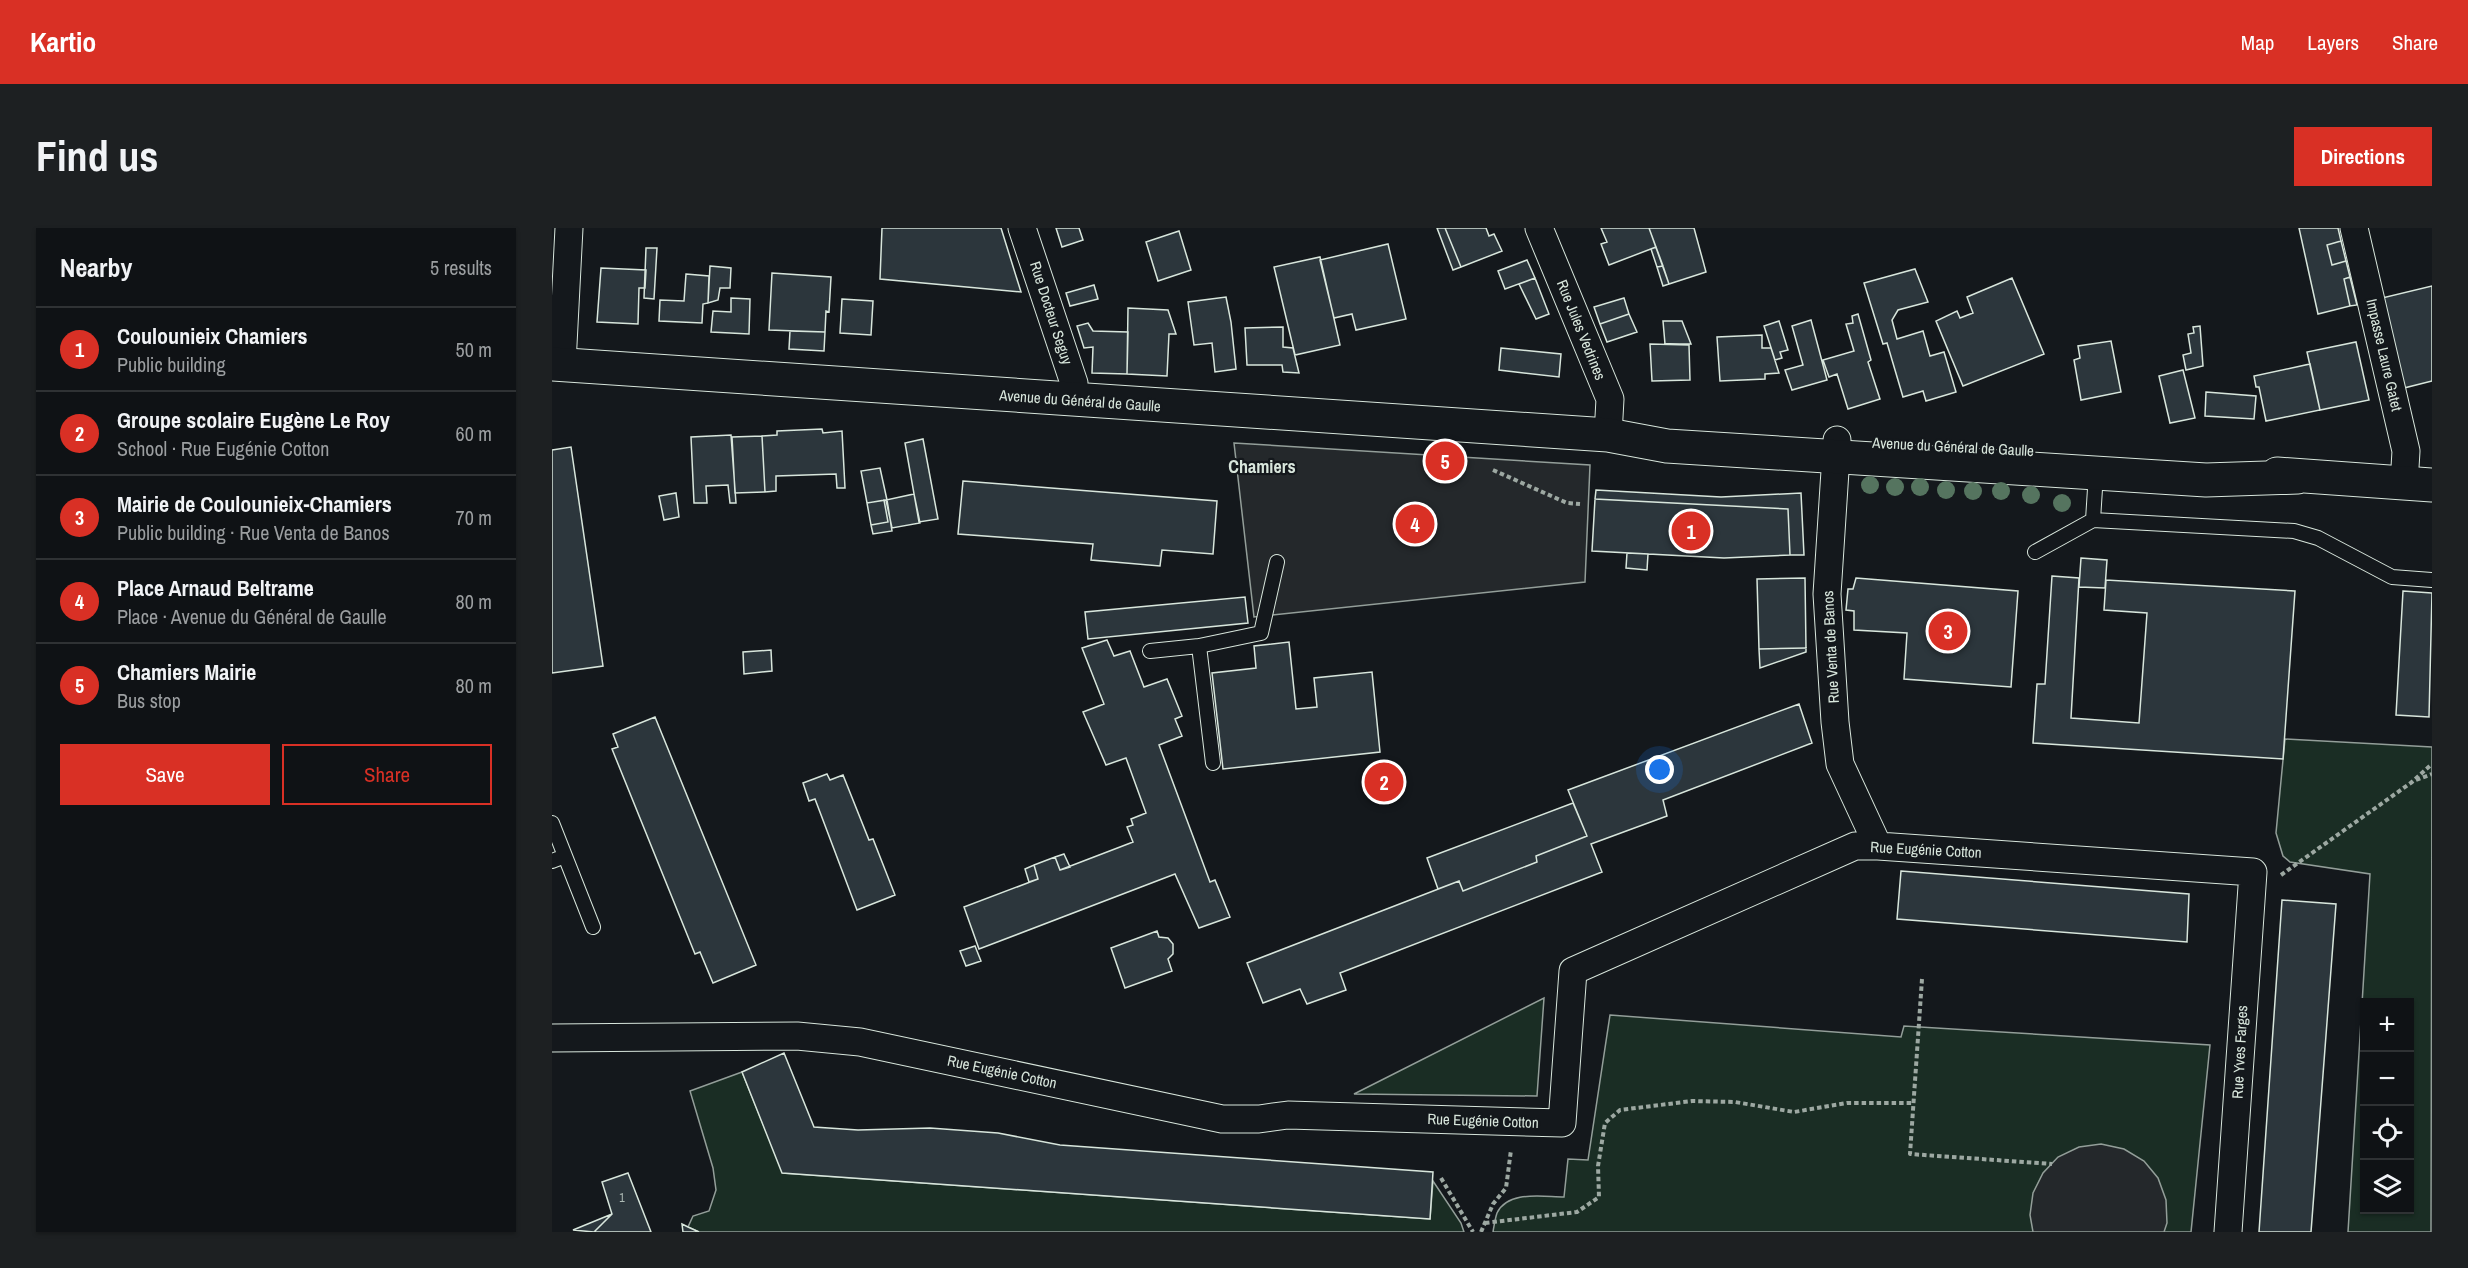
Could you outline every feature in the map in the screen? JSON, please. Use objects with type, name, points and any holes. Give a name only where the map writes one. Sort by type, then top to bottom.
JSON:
[{"type":"main road","name":"Avenue du Général de Gaulle","points":[[557,364],[1608,435],[1665,430],[2096,473],[2206,480],[2298,477],[2418,484]]},
{"type":"main road","name":"Avenue du Général de Gaulle","points":[[1836,448],[2207,463],[2298,477]]},
{"type":"street","points":[[557,364],[569,228]]},
{"type":"street","name":"Rue Docteur Seguy","points":[[1022,228],[1074,383],[1073,400]]},
{"type":"street","name":"Rue Jules Vedrines","points":[[1539,228],[1610,399],[1608,435]]},
{"type":"street","name":"Impasse Laure Gatet","points":[[2354,228],[2406,451],[2418,484]]},
{"type":"street","name":"Rue Venta de Banos","points":[[1836,448],[1827,594],[1839,764],[1878,846]]},
{"type":"street","name":"Rue Eugénie Cotton","points":[[552,1038],[797,1036],[860,1042],[1222,1119],[1259,1119],[1288,1115],[1562,1123],[1573,971],[1855,846],[2253,872]]},
{"type":"street","name":"Rue Yves Farges","points":[[2228,1232],[2253,872]]},
{"type":"lane","points":[[2093,520],[2096,473]]},
{"type":"lane","points":[[2035,552],[2093,520],[2294,531],[2318,538],[2392,577],[2432,580]]},
{"type":"lane","points":[[1150,651],[1199,646],[1261,633],[1277,562]]},
{"type":"lane","points":[[1199,646],[1213,763]]},
{"type":"lane","points":[[552,823],[559,858],[593,927]]},
{"type":"path","points":[[1493,470],[1567,503],[1580,504]]},
{"type":"path","points":[[2281,875],[2412,782],[2432,764]]},
{"type":"path","points":[[2412,782],[2432,774]]},
{"type":"path","points":[[1922,979],[1910,1155],[2052,1164]]},
{"type":"path","points":[[1485,1222],[1577,1212],[1599,1197],[1598,1166],[1605,1123],[1620,1110],[1692,1101],[1735,1102],[1794,1112],[1847,1103],[1913,1103]]},
{"type":"path","points":[[1481,1232],[1493,1204],[1506,1188],[1518,1122]]},
{"type":"path","points":[[1441,1178],[1473,1232]]},
{"type":"green space","points":[[2285,739],[2432,747],[2431,1232],[2348,1232],[2360,1037],[2360,1214],[2414,1214],[2414,998],[2362,998],[2370,874],[2290,862],[2283,856],[2276,833]]},
{"type":"green space","points":[[1544,998],[1537,1096],[1354,1094]]},
{"type":"green space","points":[[1610,1015],[1901,1037],[1904,1026],[2210,1045],[2191,1232],[1493,1232],[1497,1213],[1502,1206],[1509,1201],[1527,1196],[1564,1197],[1568,1159],[1588,1160]]},
{"type":"green space","points":[[742,1072],[783,1173],[1430,1219],[1433,1181],[1461,1223],[1464,1232],[699,1232],[688,1227],[693,1216],[709,1211],[716,1190],[713,1168],[690,1091]]},
{"type":"shaded area","points":[[1234,443],[1590,465],[1585,582],[1254,617]]},
{"type":"shaded area","points":[[2101,1144],[2124,1149],[2144,1161],[2158,1178],[2166,1200],[2167,1223],[2164,1232],[2033,1232],[2030,1215],[2033,1193],[2043,1173],[2058,1157],[2079,1147]]},
{"type":"building","points":[[882,228],[1001,228],[1021,292],[880,279]]},
{"type":"building","points":[[1056,228],[1079,228],[1083,240],[1062,247]]},
{"type":"building","points":[[1437,228],[1445,228],[1461,267],[1453,270]]},
{"type":"building","points":[[1445,228],[1486,228],[1489,236],[1494,234],[1502,251],[1461,267]]},
{"type":"building","points":[[1601,228],[1649,228],[1656,247],[1609,265],[1601,244],[1607,242]]},
{"type":"building","points":[[1649,228],[1694,228],[1706,272],[1669,284]]},
{"type":"building","points":[[2299,228],[2338,228],[2341,241],[2327,245],[2332,265],[2346,261],[2350,277],[2344,279],[2350,306],[2318,314]]},
{"type":"building","points":[[1179,231],[1191,270],[1158,281],[1146,242]]},
{"type":"building","points":[[2341,241],[2346,261],[2332,265],[2327,245]]},
{"type":"building","points":[[1388,244],[1406,319],[1356,330],[1352,314],[1334,318],[1320,260]]},
{"type":"building","points":[[1656,247],[1663,266],[1657,267],[1651,249]]},
{"type":"building","points":[[646,248],[657,248],[654,299],[644,298]]},
{"type":"building","points":[[1320,257],[1340,345],[1295,355],[1274,267]]},
{"type":"building","points":[[1527,260],[1535,278],[1505,289],[1498,271]]},
{"type":"building","points":[[710,266],[731,268],[730,288],[720,288],[718,300],[708,303]]},
{"type":"building","points":[[1663,266],[1669,284],[1663,286],[1657,267]]},
{"type":"building","points":[[601,268],[646,270],[645,288],[639,288],[638,324],[597,322]]},
{"type":"building","points":[[1915,269],[1928,302],[1898,310],[1892,320],[1897,339],[1923,331],[1930,356],[1944,352],[1956,392],[1926,401],[1923,391],[1903,397],[1887,343],[1883,344],[1864,283]]},
{"type":"building","points":[[772,273],[831,277],[829,312],[826,311],[825,332],[769,330]]},
{"type":"building","points":[[686,274],[709,276],[708,303],[703,304],[702,323],[659,321],[660,300],[684,301]]},
{"type":"building","points":[[2350,277],[2357,305],[2350,306],[2344,279]]},
{"type":"building","points":[[1535,278],[1549,314],[1536,319],[1519,284]]},
{"type":"building","points":[[2012,278],[2044,354],[1963,386],[1936,321],[1957,311],[1960,318],[1973,313],[1967,297]]},
{"type":"building","points":[[1094,285],[1098,299],[1070,306],[1066,293]]},
{"type":"building","points":[[2432,286],[2432,381],[2404,388],[2382,298]]},
{"type":"building","points":[[1226,297],[1236,369],[1215,372],[1212,343],[1194,345],[1188,302]]},
{"type":"building","points":[[731,298],[750,299],[749,334],[711,332],[713,311],[731,312]]},
{"type":"building","points":[[1624,298],[1629,314],[1600,324],[1594,307]]},
{"type":"building","points":[[842,299],[873,301],[871,335],[840,333]]},
{"type":"building","points":[[1128,308],[1168,310],[1176,334],[1169,334],[1167,376],[1127,374]]},
{"type":"building","points":[[1629,314],[1637,332],[1607,342],[1600,324]]},
{"type":"building","points":[[1858,314],[1871,360],[1868,362],[1880,399],[1848,409],[1837,374],[1829,377],[1823,360],[1854,351],[1846,324],[1853,323],[1852,316]]},
{"type":"building","points":[[1811,320],[1827,380],[1792,390],[1785,370],[1803,365],[1792,326]]},
{"type":"building","points":[[1663,321],[1682,321],[1691,344],[1665,344]]},
{"type":"building","points":[[1779,321],[1788,350],[1780,352],[1782,358],[1775,360],[1764,326]]},
{"type":"building","points":[[1088,323],[1093,331],[1128,332],[1127,374],[1092,373],[1093,347],[1084,348],[1077,326]]},
{"type":"building","points":[[2200,326],[2203,366],[2186,370],[2183,355],[2191,353],[2188,334],[2194,333],[2193,327]]},
{"type":"building","points":[[1283,327],[1283,347],[1293,348],[1299,373],[1283,372],[1282,365],[1247,365],[1245,328]]},
{"type":"building","points":[[790,331],[825,332],[824,351],[789,349]]},
{"type":"building","points":[[1762,335],[1762,348],[1771,348],[1779,373],[1765,374],[1765,379],[1720,381],[1717,337]]},
{"type":"building","points":[[2111,341],[2121,392],[2081,400],[2074,360],[2080,358],[2078,346]]},
{"type":"building","points":[[2356,342],[2369,400],[2320,410],[2307,352]]},
{"type":"building","points":[[1650,344],[1689,345],[1690,380],[1652,381]]},
{"type":"building","points":[[1501,348],[1561,354],[1559,377],[1499,370]]},
{"type":"building","points":[[2310,364],[2320,410],[2266,421],[2259,387],[2256,387],[2254,376]]},
{"type":"building","points":[[2183,370],[2195,418],[2170,423],[2159,376]]},
{"type":"building","points":[[2206,392],[2256,396],[2254,419],[2205,416]]},
{"type":"building","points":[[822,429],[823,433],[842,431],[845,488],[837,488],[836,474],[776,476],[776,491],[765,492],[762,436],[777,435],[777,431]]},
{"type":"building","points":[[731,435],[736,503],[730,503],[728,485],[706,486],[707,503],[694,503],[691,437]]},
{"type":"building","points":[[762,436],[765,492],[735,493],[732,437]]},
{"type":"building","points":[[923,439],[938,519],[919,522],[905,443]]},
{"type":"building","points":[[571,447],[603,666],[552,673],[552,450]]},
{"type":"building","points":[[880,468],[887,500],[867,503],[861,471]]},
{"type":"building","points":[[963,481],[1217,501],[1213,554],[1162,550],[1160,566],[1091,560],[1093,544],[958,534]]},
{"type":"building","points":[[1596,490],[1721,497],[1801,493],[1804,555],[1790,555],[1788,509],[1595,499]]},
{"type":"building","points":[[676,493],[679,517],[664,520],[659,496]]},
{"type":"building","points":[[914,494],[920,523],[892,528],[886,500]]},
{"type":"building","points":[[1595,499],[1788,509],[1790,555],[1724,558],[1592,551]]},
{"type":"building","points":[[884,500],[888,522],[871,525],[867,503]]},
{"type":"building","points":[[884,500],[887,500],[892,531],[873,534],[871,525],[888,522]]},
{"type":"building","points":[[1627,553],[1648,554],[1647,570],[1626,568]]},
{"type":"building","points":[[2081,558],[2107,560],[2105,588],[2079,587]]},
{"type":"building","points":[[2052,576],[2079,578],[2071,718],[2139,723],[2147,613],[2104,610],[2106,580],[2295,591],[2283,759],[2033,743],[2037,684],[2045,684]]},
{"type":"building","points":[[1805,578],[1806,648],[1759,649],[1757,579]]},
{"type":"building","points":[[1856,578],[2018,591],[2011,687],[1904,679],[1907,633],[1854,630],[1854,611],[1846,610],[1848,589],[1853,589]]},
{"type":"building","points":[[2403,591],[2432,593],[2429,717],[2396,715]]},
{"type":"building","points":[[1245,597],[1248,623],[1088,639],[1085,612]]},
{"type":"building","points":[[1107,640],[1114,656],[1130,651],[1144,687],[1167,679],[1182,716],[1175,719],[1182,736],[1159,745],[1210,882],[1215,880],[1230,917],[1199,928],[1175,874],[979,949],[964,907],[1038,879],[1034,865],[1055,857],[1060,870],[1133,842],[1127,827],[1133,825],[1131,819],[1146,813],[1126,758],[1106,765],[1083,712],[1104,704],[1082,648]]},
{"type":"building","points":[[1289,642],[1296,709],[1317,707],[1314,678],[1372,672],[1380,752],[1223,769],[1212,673],[1256,668],[1254,646]]},
{"type":"building","points":[[1806,648],[1806,652],[1760,668],[1759,649]]},
{"type":"building","points":[[771,650],[772,671],[744,674],[743,652]]},
{"type":"building","points":[[1799,704],[1812,743],[1663,800],[1667,816],[1591,844],[1602,872],[1340,973],[1346,990],[1307,1004],[1300,989],[1263,1003],[1247,963],[1459,881],[1463,891],[1537,862],[1536,856],[1587,836],[1568,790]]},
{"type":"building","points":[[655,717],[756,965],[713,983],[700,952],[695,954],[612,749],[618,747],[613,734]]},
{"type":"building","points":[[827,774],[830,780],[843,775],[869,840],[873,839],[895,895],[857,910],[815,799],[809,801],[803,783]]},
{"type":"building","points":[[1573,803],[1587,836],[1536,856],[1537,862],[1463,891],[1459,881],[1438,889],[1427,858]]},
{"type":"building","points":[[1064,854],[1070,867],[1060,870],[1055,857]]},
{"type":"building","points":[[1034,865],[1038,879],[1029,882],[1025,869]]},
{"type":"building","points":[[1901,871],[2189,894],[2187,942],[1897,919]]},
{"type":"building","points":[[2282,900],[2336,904],[2311,1232],[2259,1232]]},
{"type":"building","points":[[1157,931],[1159,937],[1168,938],[1173,944],[1173,954],[1168,959],[1172,971],[1125,988],[1111,948]]},
{"type":"building","points":[[975,946],[981,961],[966,966],[960,951]]},
{"type":"building","points":[[784,1053],[814,1127],[858,1130],[930,1128],[998,1133],[1060,1145],[1433,1172],[1430,1219],[782,1173],[742,1072]]},
{"type":"building","points":[[628,1173],[651,1232],[594,1232],[612,1214],[602,1182]]},
{"type":"building","points":[[612,1214],[594,1232],[573,1230]]},
{"type":"building","points":[[682,1224],[688,1227],[699,1232],[683,1232]]},
{"type":"place","name":"Chamiers Mairie","points":[[1445,461]]},
{"type":"place","name":"Place Arnaud Beltrame","points":[[1415,524]]},
{"type":"place","name":"Coulounieix Chamiers","points":[[1691,531]]},
{"type":"place","name":"Mairie de Coulounieix-Chamiers","points":[[1948,631]]},
{"type":"place","name":"Groupe scolaire Eugène Le Roy","points":[[1384,782]]},
{"type":"district","name":"Chamiers","points":[[1262,467]]}]
